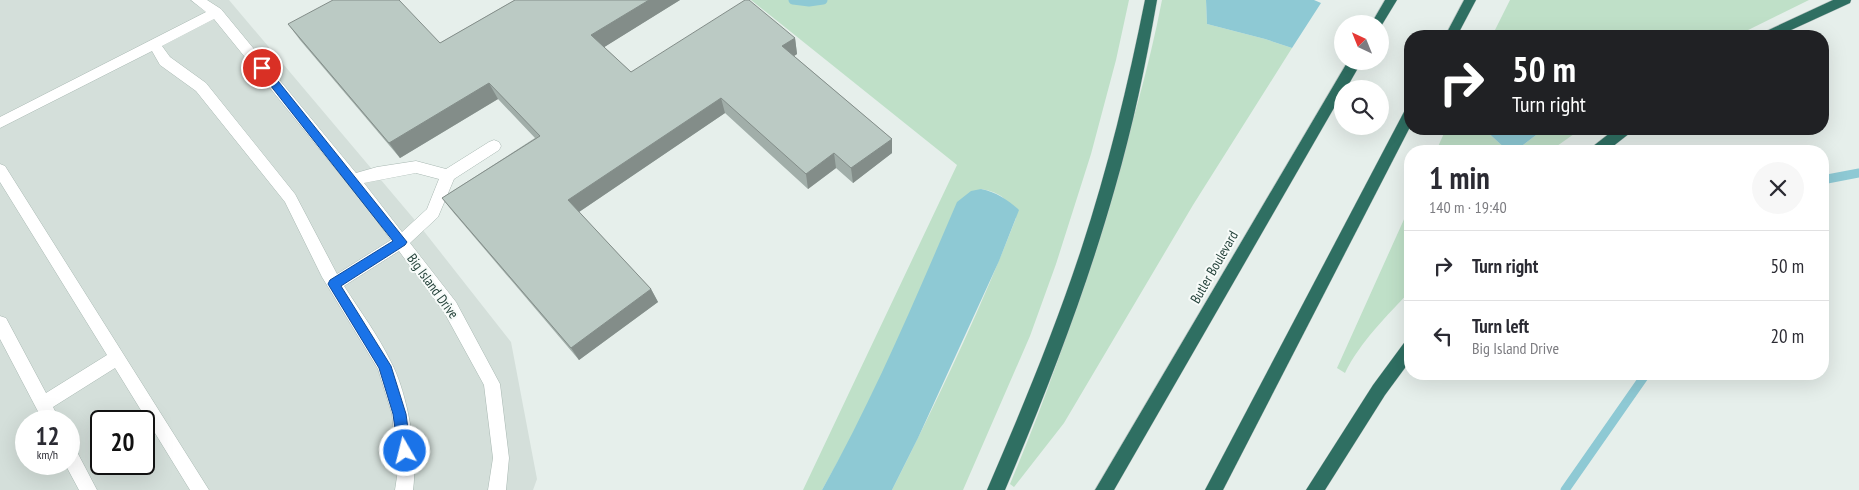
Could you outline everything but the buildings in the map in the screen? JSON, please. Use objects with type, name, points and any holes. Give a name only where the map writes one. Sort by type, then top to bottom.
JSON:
[{"type":"highway","points":[[996,490],[1044,376],[1099,216],[1136,76],[1151,0]]},
{"type":"highway","points":[[1382,15],[1391,0]]},
{"type":"highway","points":[[1779,30],[1845,0]]},
{"type":"highway","points":[[1454,30],[1469,3]]},
{"type":"highway","name":"Butler Boulevard","points":[[1104,490],[1350,70]]},
{"type":"highway","points":[[1214,490],[1404,125]]},
{"type":"highway","points":[[1605,145],[1617,135]]},
{"type":"highway","points":[[1315,490],[1379,390],[1404,356]]},
{"type":"street","name":"Big Island Drive","points":[[197,0],[216,12],[353,180],[450,306],[492,384],[501,458],[497,490]]},
{"type":"street","points":[[0,123],[216,12]]},
{"type":"street","points":[[154,44],[165,61],[201,87],[290,198],[334,284],[385,366],[400,414],[408,470],[404,490]]},
{"type":"street","points":[[334,284],[401,242],[433,213],[448,175],[494,146]]},
{"type":"street","points":[[353,180],[377,173],[416,167],[448,175]]},
{"type":"street","points":[[0,170],[200,490]]},
{"type":"street","points":[[0,323],[46,410]]},
{"type":"street","points":[[43,404],[117,358]]},
{"type":"street","points":[[80,475],[88,490]]},
{"type":"shaded area","points":[[0,0],[229,0],[419,225],[511,342],[537,479],[533,490],[0,490]]},
{"type":"green space","points":[[751,0],[1129,0],[1116,60],[1091,154],[1056,264],[1030,336],[963,490],[892,490],[957,356],[1016,218],[1010,206],[1003,198],[981,189],[900,337],[851,438],[822,490],[803,490],[957,165]]},
{"type":"green space","points":[[1162,0],[1206,0],[1207,24],[1292,48],[1193,205],[1064,423],[1014,487],[1010,484],[1051,379],[1076,309],[1098,238],[1138,101]]},
{"type":"green space","points":[[1510,0],[1809,0],[1748,30],[1495,30]]},
{"type":"green space","points":[[1443,135],[1491,135],[1501,145],[1439,145]]},
{"type":"green space","points":[[1536,135],[1573,135],[1558,145],[1523,145]]},
{"type":"green space","points":[[1404,219],[1404,297],[1366,340],[1345,373],[1337,368]]},
{"type":"water","points":[[1206,0],[1314,0],[1321,3],[1292,48],[1207,24]]},
{"type":"water","points":[[1491,135],[1536,135],[1523,145],[1501,145]]},
{"type":"water","points":[[981,189],[992,192],[1019,210],[999,261],[918,438],[892,490],[822,490],[859,420],[910,312],[957,202],[971,191]]},
{"type":"waterway","points":[[793,0],[809,2],[823,0]]},
{"type":"waterway","points":[[1829,179],[1859,173]]},
{"type":"waterway","points":[[1565,490],[1642,380]]},
{"type":"route","points":[[262,68],[364,193],[401,242],[334,284],[385,366],[400,414],[405,451]]}]
